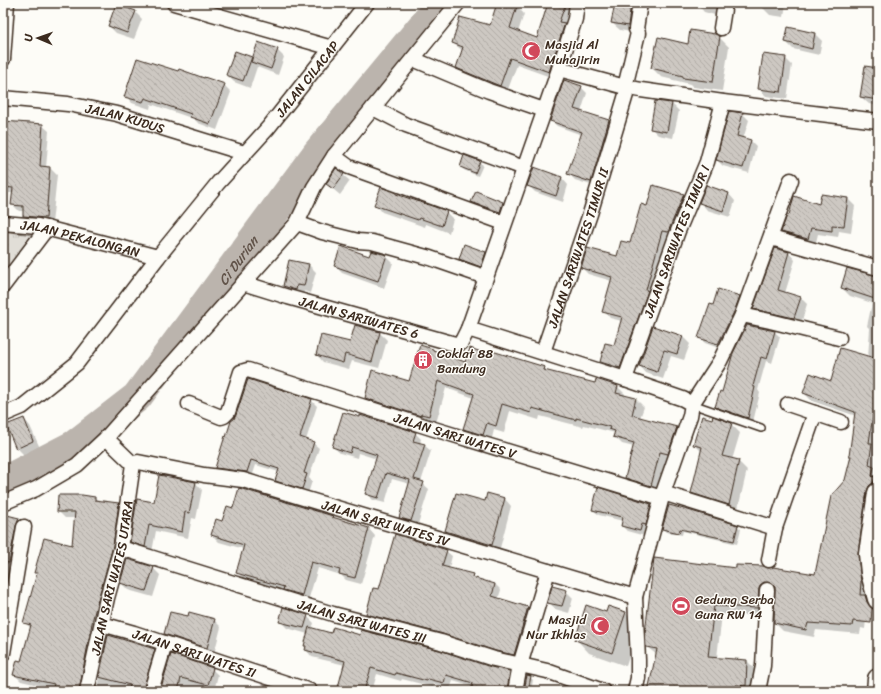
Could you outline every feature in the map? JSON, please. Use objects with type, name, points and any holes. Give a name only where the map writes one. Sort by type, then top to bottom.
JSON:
[{"type":"street","points":[[3,58],[7,3]]},
{"type":"street","points":[[174,3],[208,8],[332,48]]},
{"type":"street","name":"JALAN CILACAP","points":[[3,415],[22,407],[77,363],[158,257],[218,183],[268,128],[367,3]]},
{"type":"street","points":[[3,503],[36,489],[77,466],[106,438],[297,222],[314,187],[334,156],[458,3]]},
{"type":"street","points":[[577,3],[575,19],[559,69],[468,329],[625,379],[683,399],[692,404]]},
{"type":"street","name":"JALAN SARIWATES TIMUR II","points":[[543,352],[590,214],[612,142],[627,88],[638,33],[636,30],[640,3]]},
{"type":"street","points":[[721,28],[725,3]]},
{"type":"street","points":[[413,59],[489,92],[544,110]]},
{"type":"street","points":[[559,69],[627,88],[723,102],[878,121]]},
{"type":"street","name":"JALAN KUDUS","points":[[3,98],[68,104],[117,114],[244,153]]},
{"type":"street","name":"JALAN SARIWATES TIMUR I","points":[[625,379],[678,231],[707,162],[723,102]]},
{"type":"street","points":[[373,108],[406,125],[524,168]]},
{"type":"street","points":[[334,156],[350,167],[504,223]]},
{"type":"street","points":[[635,691],[638,678],[638,660],[635,597],[663,496],[690,416],[692,404],[720,361],[742,315],[791,180]]},
{"type":"street","points":[[297,222],[322,232],[358,241],[372,242],[422,256],[486,277]]},
{"type":"street","name":"JALAN PEKALONGAN","points":[[3,223],[38,226],[158,257]]},
{"type":"street","points":[[3,286],[47,228]]},
{"type":"street","points":[[771,238],[878,268]]},
{"type":"street","name":"JALAN SARIWATES 6","points":[[243,283],[455,344],[461,343],[468,329]]},
{"type":"street","points":[[742,315],[770,320],[839,338]]},
{"type":"street","name":"JALAN SARI WATES V","points":[[189,404],[220,417],[224,416],[228,412],[241,372],[248,370],[427,427],[775,528]]},
{"type":"street","points":[[788,404],[841,422]]},
{"type":"street","points":[[769,560],[775,528],[816,414]]},
{"type":"street","points":[[106,438],[133,464]]},
{"type":"street","name":"JALAN SARI WATES IV","points":[[133,464],[138,462],[204,475],[243,480],[635,597]]},
{"type":"street","name":"JALAN SARI WATES UTARA","points":[[87,691],[107,598],[121,548],[133,464]]},
{"type":"street","points":[[878,494],[868,554],[878,599]]},
{"type":"street","points":[[3,653],[24,527]]},
{"type":"street","name":"JALAN SARI WATES III","points":[[121,548],[333,614],[441,642],[494,659],[547,672],[603,691]]},
{"type":"street","points":[[515,691],[520,665],[548,571]]},
{"type":"street","points":[[758,691],[763,666],[767,590]]},
{"type":"street","name":"JALAN SARI WATES II","points":[[102,624],[134,633],[310,691]]},
{"type":"street","points":[[151,691],[165,644]]},
{"type":"street","points":[[877,691],[878,679]]},
{"type":"lane","points":[[692,404],[761,428]]},
{"type":"green space","points":[[3,231],[32,235],[3,274]]},
{"type":"building","points":[[497,3],[518,3],[510,28],[537,38],[548,3],[566,3],[559,22],[565,23],[549,72],[510,58],[500,86],[456,68],[463,47],[452,43],[460,17],[490,25]]},
{"type":"building","points":[[615,3],[631,3],[628,26],[611,23]]},
{"type":"building","points":[[116,4],[136,11],[127,33],[108,26]]},
{"type":"building","points":[[788,27],[815,33],[812,49],[785,42]]},
{"type":"building","points":[[690,30],[720,36],[713,82],[683,78],[683,76],[651,68],[658,37],[688,44]]},
{"type":"building","points":[[258,42],[278,49],[271,69],[251,62]]},
{"type":"building","points":[[235,51],[252,57],[243,81],[226,75]]},
{"type":"building","points":[[763,54],[786,57],[781,92],[758,89]]},
{"type":"building","points":[[137,58],[178,71],[179,69],[225,84],[210,124],[190,117],[191,114],[145,98],[143,102],[124,97]]},
{"type":"building","points":[[865,66],[878,68],[878,100],[860,97]]},
{"type":"building","points":[[564,80],[582,86],[574,109],[609,120],[591,182],[567,174],[582,132],[550,121]]},
{"type":"building","points":[[655,101],[672,103],[667,132],[650,129]]},
{"type":"building","points":[[729,111],[743,113],[737,136],[751,140],[743,168],[716,160]]},
{"type":"building","points":[[3,121],[43,124],[40,166],[50,167],[46,218],[23,216],[23,206],[11,205],[13,188],[3,187]]},
{"type":"building","points":[[464,155],[480,161],[475,173],[460,167]]},
{"type":"building","points":[[534,167],[562,177],[556,196],[527,186]]},
{"type":"building","points":[[336,168],[344,174],[333,189],[326,184]]},
{"type":"building","points":[[653,185],[684,194],[668,232],[662,231],[646,290],[648,291],[620,368],[600,362],[605,343],[614,345],[622,317],[602,312],[612,277],[581,268],[587,248],[617,256],[621,241],[630,243],[641,204],[647,206]]},
{"type":"building","points":[[706,185],[729,193],[723,211],[699,203]]},
{"type":"building","points":[[381,187],[396,194],[447,211],[442,226],[419,218],[418,220],[374,205]]},
{"type":"building","points":[[476,191],[503,202],[500,212],[471,202]]},
{"type":"building","points":[[821,194],[848,198],[844,226],[832,225],[832,231],[811,228],[808,239],[781,232],[787,215],[789,215],[794,196],[819,204]]},
{"type":"building","points":[[464,244],[486,252],[481,267],[459,259]]},
{"type":"building","points":[[341,246],[369,256],[371,251],[387,255],[378,281],[334,266]]},
{"type":"building","points":[[775,248],[789,252],[778,290],[801,297],[794,318],[753,309]]},
{"type":"building","points":[[289,260],[309,264],[304,286],[297,285],[296,290],[283,286]]},
{"type":"building","points":[[847,268],[878,276],[878,300],[841,288]]},
{"type":"building","points":[[718,289],[740,296],[734,312],[718,344],[698,338],[710,304],[713,305]]},
{"type":"building","points":[[355,325],[380,332],[372,362],[345,354],[343,363],[316,355],[321,335],[350,342]]},
{"type":"building","points":[[747,325],[775,331],[767,359],[761,357],[753,386],[755,387],[748,418],[715,407],[720,391],[722,392],[733,353]]},
{"type":"building","points":[[653,326],[683,336],[677,354],[664,350],[657,372],[639,366]]},
{"type":"building","points":[[420,345],[465,362],[470,348],[490,355],[492,351],[545,367],[544,370],[595,383],[596,379],[618,386],[616,393],[636,398],[632,415],[677,427],[668,454],[660,452],[651,486],[625,478],[634,443],[613,437],[615,431],[609,429],[610,427],[576,418],[576,420],[532,408],[531,413],[502,404],[496,426],[487,423],[483,435],[463,429],[474,394],[438,381],[429,416],[421,414],[421,416],[365,398],[372,370],[409,381]]},
{"type":"building","points":[[840,348],[878,359],[878,415],[873,415],[869,443],[872,443],[869,465],[874,467],[872,476],[875,477],[873,483],[869,486],[867,491],[858,553],[861,582],[860,595],[865,595],[867,602],[872,608],[871,623],[853,621],[852,626],[808,623],[806,630],[774,623],[775,587],[771,583],[764,582],[760,585],[759,589],[758,608],[714,606],[708,657],[747,660],[746,686],[736,685],[736,691],[648,691],[657,649],[646,647],[645,633],[654,558],[736,568],[736,565],[763,566],[768,568],[773,567],[815,574],[831,496],[845,480],[851,456],[849,456],[855,412],[803,393],[810,373],[831,381]]},
{"type":"building","points":[[248,379],[312,399],[300,437],[314,442],[304,473],[307,474],[302,489],[275,481],[279,469],[251,460],[247,472],[215,468],[225,436],[226,437],[231,421],[236,415]]},
{"type":"building","points":[[343,412],[360,417],[360,415],[416,432],[413,441],[425,444],[414,479],[424,482],[411,521],[399,518],[410,480],[386,473],[378,498],[365,494],[377,455],[352,447],[350,453],[332,447]]},
{"type":"building","points":[[702,416],[712,419],[713,416],[732,423],[722,456],[739,460],[729,505],[691,493],[702,447],[693,445]]},
{"type":"building","points":[[24,418],[33,441],[16,449],[6,425]]},
{"type":"building","points":[[159,475],[196,482],[189,513],[185,512],[182,532],[149,525],[145,547],[130,542],[137,499],[154,502]]},
{"type":"building","points":[[598,487],[651,504],[646,525],[642,524],[640,531],[621,526],[623,517],[592,510]]},
{"type":"building","points":[[239,488],[369,528],[355,578],[339,574],[340,570],[311,562],[302,595],[283,590],[284,587],[236,573],[244,545],[211,535],[216,519],[222,521],[227,506],[233,508]]},
{"type":"building","points":[[456,493],[485,501],[487,493],[505,498],[492,545],[445,531]]},
{"type":"building","points":[[58,495],[82,495],[95,497],[95,500],[119,503],[113,546],[93,618],[79,691],[52,691],[54,684],[13,675],[17,660],[21,661],[31,625],[23,623],[37,573],[34,573],[44,538],[72,545],[75,512],[57,512]]},
{"type":"building","points":[[669,505],[738,525],[734,541],[680,529],[679,533],[662,529]]},
{"type":"building","points":[[3,514],[19,518],[9,563],[3,562]]},
{"type":"building","points":[[395,534],[447,550],[442,566],[473,574],[472,577],[495,584],[492,596],[528,607],[514,655],[496,651],[443,634],[366,614],[373,588],[379,589]]},
{"type":"building","points":[[127,559],[154,567],[146,591],[120,583]]},
{"type":"building","points":[[552,586],[567,590],[562,606],[547,603]]},
{"type":"building","name":"Masjid Nur Ikhlas","points":[[586,605],[606,612],[608,606],[626,612],[612,653],[575,640]]},
{"type":"building","points":[[283,607],[308,615],[304,628],[279,622]]},
{"type":"building","points":[[170,612],[188,616],[189,612],[215,619],[207,648],[164,634]]},
{"type":"building","points":[[309,627],[331,633],[333,627],[360,635],[361,630],[439,650],[491,667],[510,671],[507,691],[471,691],[473,683],[446,675],[444,683],[428,679],[427,681],[396,673],[395,675],[371,668],[364,691],[337,691],[345,661],[305,650],[306,646],[304,646]]},
{"type":"building","points":[[108,635],[155,649],[143,691],[129,691],[130,685],[99,677]]},
{"type":"building","points":[[171,654],[213,668],[208,685],[181,678],[178,691],[160,691]]},
{"type":"building","points":[[527,675],[531,676],[528,691],[524,691]]},
{"type":"waterway","name":"Ci Durian","points":[[3,482],[75,445],[137,397],[317,154],[442,3]]},
{"type":"place","name":"Masjid Al Muhajirin","points":[[531,51]]},
{"type":"place","name":"Coklat 88 Bandung","points":[[423,360]]},
{"type":"place","name":"Gedung Serba Guna RW 14","points":[[681,606]]},
{"type":"place","name":"Masjid Nur Ikhlas","points":[[600,626]]}]
